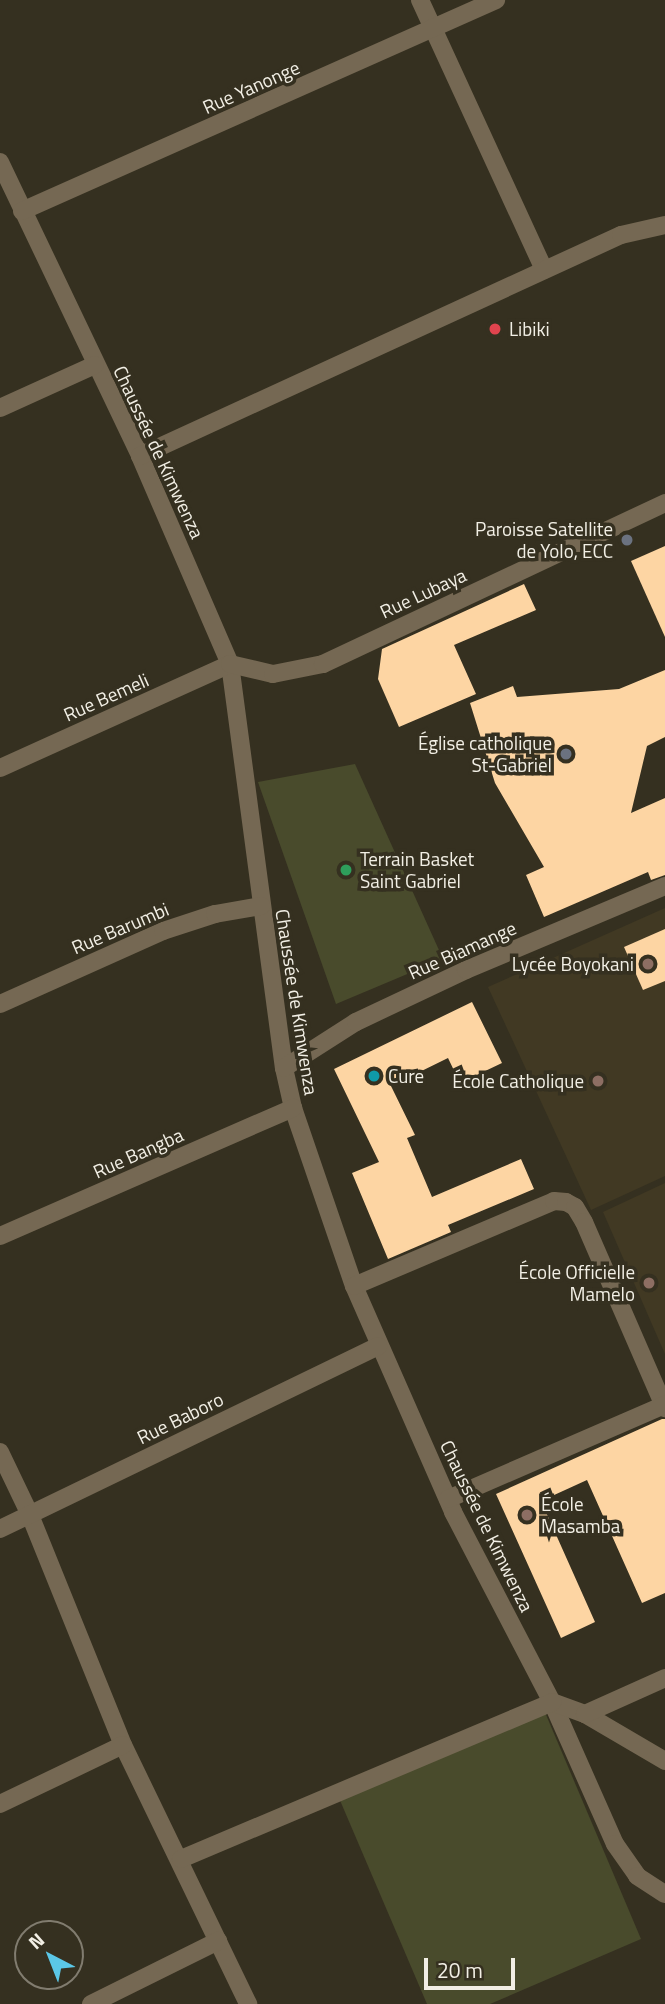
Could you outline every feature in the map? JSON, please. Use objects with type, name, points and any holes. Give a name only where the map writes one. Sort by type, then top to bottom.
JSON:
[{"type":"street","points":[[420,0],[544,270]]},
{"type":"street","name":"Rue Yanonge","points":[[22,211],[496,0]]},
{"type":"street","name":"Chaussée de Kimwenza","points":[[0,162],[140,456],[230,664],[284,1068],[293,1108],[354,1286],[378,1346],[448,1499],[552,1703],[615,1844],[637,1876],[665,1894]]},
{"type":"street","points":[[140,456],[621,235],[665,225]]},
{"type":"street","points":[[0,408],[95,365]]},
{"type":"street","name":"Rue Lubaya","points":[[230,664],[274,674],[323,664],[665,503]]},
{"type":"street","name":"Rue Bemeli","points":[[0,768],[230,664]]},
{"type":"street","name":"Rue Biamange","points":[[284,1068],[356,1022],[466,970],[665,886]]},
{"type":"street","name":"Rue Barumbi","points":[[0,1004],[163,930],[215,914],[261,906]]},
{"type":"street","name":"Rue Bangba","points":[[0,1236],[293,1108]]},
{"type":"street","points":[[354,1286],[554,1201],[566,1202],[575,1207],[584,1222],[664,1406],[448,1499]]},
{"type":"street","name":"Rue Baboro","points":[[0,1529],[378,1346]]},
{"type":"street","points":[[0,1452],[30,1515],[123,1745],[181,1859],[248,2004]]},
{"type":"street","points":[[585,1714],[665,1678]]},
{"type":"street","points":[[181,1859],[552,1703],[585,1714],[665,1760]]},
{"type":"street","points":[[0,1804],[123,1745]]},
{"type":"street","points":[[91,2004],[218,1941]]},
{"type":"shaded area","name":"École Catholique","points":[[665,908],[665,1176],[591,1210],[488,987]]},
{"type":"shaded area","name":"École Officielle Mamelo","points":[[665,1183],[665,1354],[603,1212]]},
{"type":"green space","name":"Terrain Basket Saint Gabriel","points":[[355,764],[443,959],[336,1004],[258,782]]},
{"type":"green space","points":[[544,1710],[641,1939],[490,2004],[427,2004],[339,1798]]},
{"type":"building","points":[[665,546],[665,637],[631,561]]},
{"type":"building","points":[[524,584],[536,610],[454,645],[476,694],[399,727],[378,679],[382,649]]},
{"type":"building","name":"Église catholique St-Gabriel","points":[[665,670],[665,737],[647,746],[631,813],[665,798],[665,875],[651,880],[648,872],[544,917],[526,875],[544,867],[495,783],[470,703],[513,686],[517,697],[619,689]]},
{"type":"building","name":"Lycée Boyokani","points":[[665,929],[665,981],[643,990],[624,947]]},
{"type":"building","points":[[472,1002],[502,1063],[460,1083],[448,1058],[391,1086],[415,1135],[407,1138],[432,1197],[521,1159],[534,1189],[448,1225],[451,1232],[388,1259],[352,1173],[379,1162],[334,1069]]},
{"type":"building","name":"École Masamba","points":[[665,1419],[665,1593],[642,1603],[587,1480],[541,1501],[595,1622],[561,1638],[496,1494]]},
{"type":"place","name":"Libiki","points":[[495,329]]},
{"type":"place","name":"Paroisse Satellite de Yolo, ECC","points":[[627,540]]},
{"type":"place","name":"Église catholique St-Gabriel","points":[[566,754]]},
{"type":"place","name":"Terrain Basket Saint Gabriel","points":[[346,870]]},
{"type":"place","name":"Lycée Boyokani","points":[[648,964]]},
{"type":"place","name":"Cure","points":[[374,1076]]},
{"type":"place","name":"École Catholique","points":[[598,1081]]},
{"type":"place","name":"École Officielle Mamelo","points":[[649,1283]]},
{"type":"place","name":"École Masamba","points":[[527,1515]]}]
